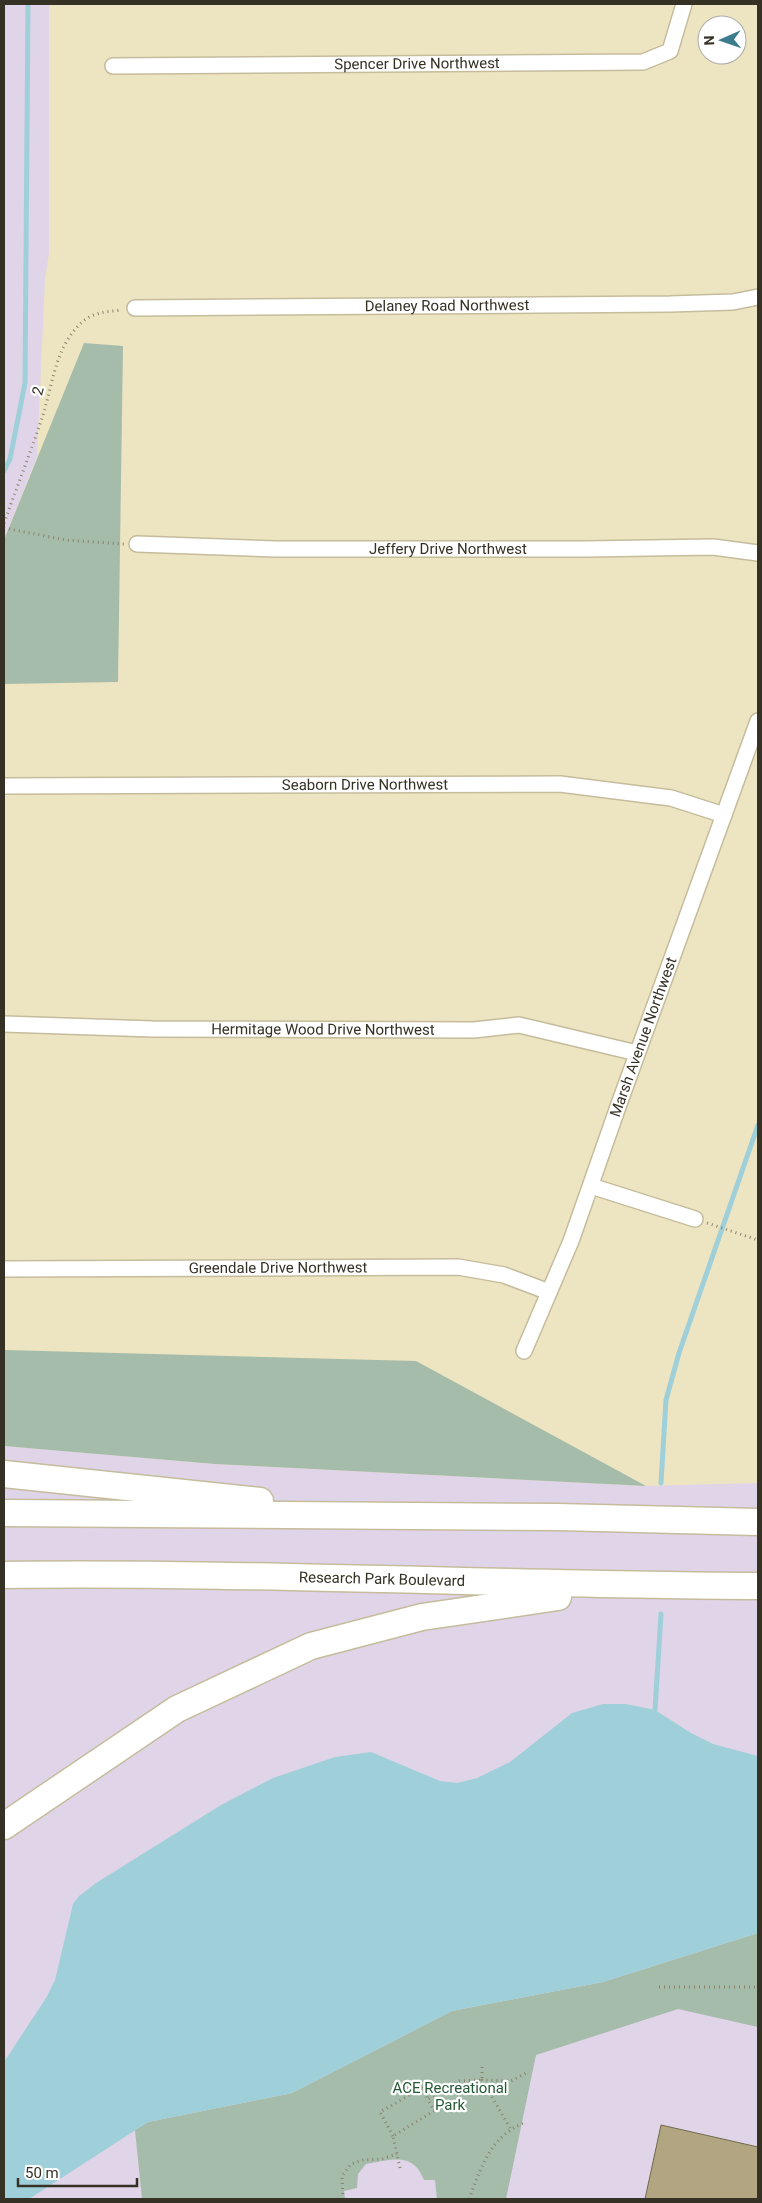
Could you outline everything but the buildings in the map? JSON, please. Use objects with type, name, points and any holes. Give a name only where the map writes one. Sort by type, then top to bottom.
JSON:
[{"type":"highway","points":[[4,1474],[440,1518]]},
{"type":"highway","points":[[4,1513],[440,1518],[558,1517],[758,1522]]},
{"type":"highway","name":"Research Park Boulevard","points":[[4,1575],[632,1586],[758,1586]]},
{"type":"highway","points":[[4,1826],[177,1709],[311,1646],[422,1617],[632,1586]]},
{"type":"street","name":"Spencer Drive Northwest","points":[[113,66],[643,62],[670,51],[684,4]]},
{"type":"street","name":"Delaney Road Northwest","points":[[135,308],[670,304],[733,302],[758,296]]},
{"type":"street","name":"Jeffery Drive Northwest","points":[[137,544],[275,549],[586,549],[713,546],[758,553]]},
{"type":"street","name":"Marsh Avenue Northwest","points":[[524,1351],[591,1186],[637,1053],[758,721]]},
{"type":"street","name":"Seaborn Drive Northwest","points":[[4,786],[560,784],[671,798],[724,815]]},
{"type":"street","name":"Hermitage Wood Drive Northwest","points":[[4,1024],[153,1029],[474,1030],[519,1025],[637,1053]]},
{"type":"street","points":[[591,1186],[695,1219]]},
{"type":"street","name":"Greendale Drive Northwest","points":[[4,1270],[458,1267],[504,1275],[549,1292]]},
{"type":"path","name":"2","points":[[4,523],[43,414],[57,358],[68,338],[80,323],[95,313],[135,308]]},
{"type":"path","points":[[4,528],[66,540],[137,544]]},
{"type":"path","points":[[712,1224],[758,1240]]},
{"type":"path","points":[[659,1987],[758,1987]]},
{"type":"path","points":[[482,2064],[482,2080],[510,2128]]},
{"type":"path","points":[[428,2100],[459,2081],[511,2081],[526,2073]]},
{"type":"path","points":[[393,2136],[434,2112],[422,2088],[380,2112],[393,2136],[400,2168]]},
{"type":"path","points":[[469,2199],[485,2158],[510,2128],[526,2122]]},
{"type":"path","points":[[343,2199],[342,2176],[351,2164],[363,2160],[382,2159],[397,2154]]},
{"type":"shaded area","points":[[4,4],[49,4],[49,253],[45,279],[37,457],[4,540]]},
{"type":"shaded area","points":[[4,1446],[215,1464],[646,1486],[758,1483],[758,2199],[4,2199]]},
{"type":"green space","points":[[84,343],[123,346],[118,682],[4,684],[4,540]]},
{"type":"green space","points":[[4,1350],[416,1361],[646,1486],[215,1464],[4,1446]]},
{"type":"green space","name":"ACE Recreational Park","points":[[758,1933],[758,2027],[678,2009],[536,2055],[506,2199],[437,2199],[435,2180],[424,2180],[414,2165],[407,2161],[392,2160],[366,2164],[358,2174],[357,2188],[344,2191],[345,2199],[142,2199],[135,2130],[148,2122],[292,2093],[452,2011],[603,1982]]},
{"type":"water","points":[[603,1704],[626,1704],[655,1710],[691,1733],[713,1744],[758,1756],[758,1933],[603,1982],[452,2011],[292,2093],[148,2122],[29,2199],[4,2199],[4,2062],[46,1998],[55,1980],[73,1904],[79,1896],[96,1883],[221,1805],[273,1778],[335,1757],[371,1752],[440,1781],[457,1783],[477,1778],[510,1762],[572,1713]]},
{"type":"waterway","points":[[4,471],[10,459],[25,383],[28,4]]},
{"type":"waterway","points":[[661,1483],[666,1400],[679,1353],[758,1125]]},
{"type":"waterway","points":[[655,1710],[661,1614]]}]
